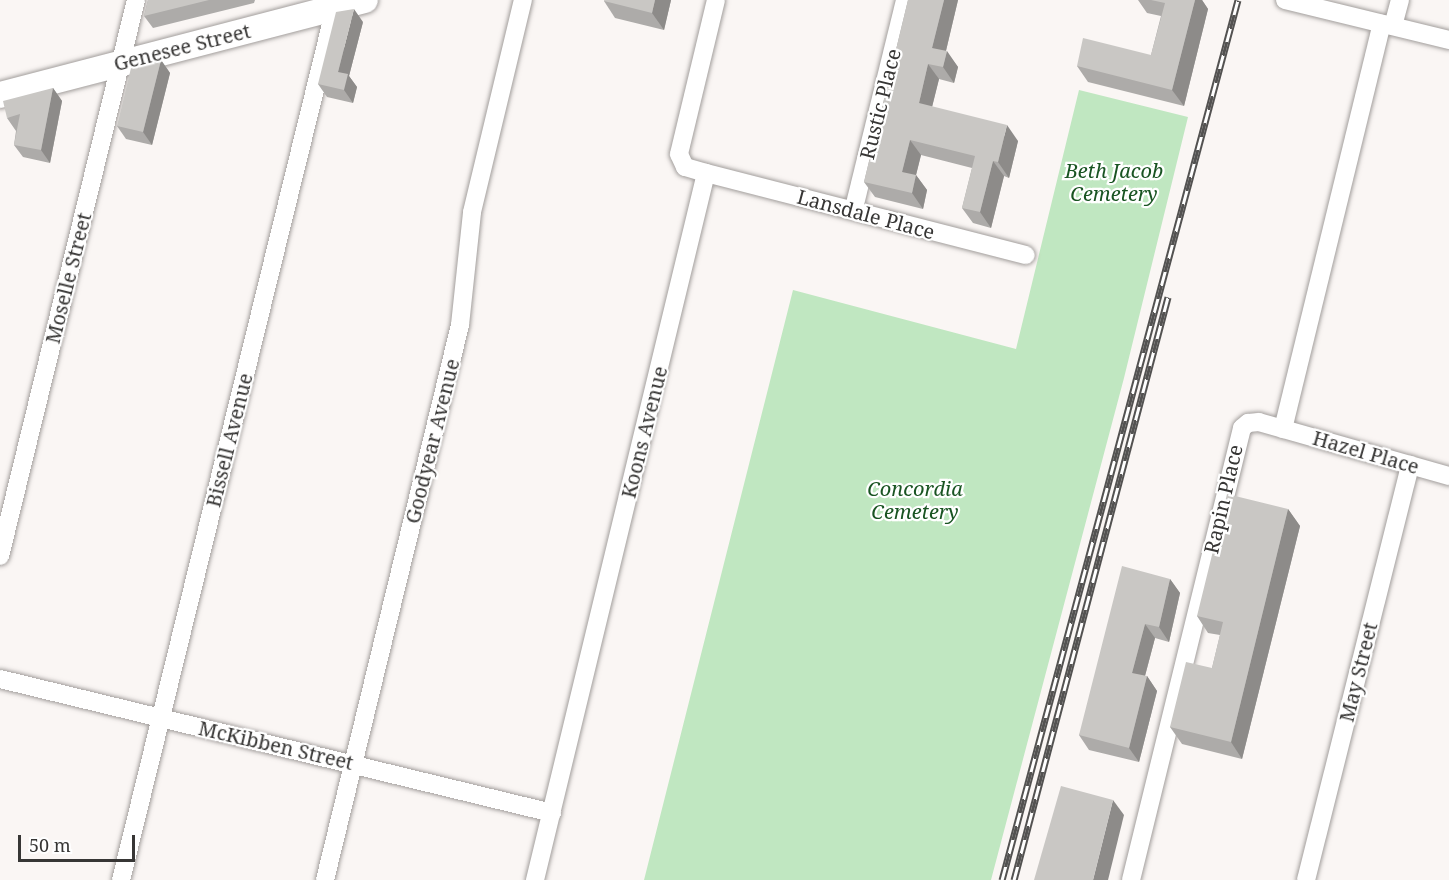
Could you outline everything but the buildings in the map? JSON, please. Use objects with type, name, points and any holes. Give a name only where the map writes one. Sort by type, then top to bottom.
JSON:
[{"type":"main road","name":"Genesee Street","points":[[0,94],[336,4],[365,0]]},
{"type":"street","name":"Moselle Street","points":[[0,556],[136,0]]},
{"type":"street","name":"Goodyear Avenue","points":[[325,880],[460,325],[468,271],[472,212],[523,0]]},
{"type":"street","points":[[706,173],[686,167],[679,154],[716,0]]},
{"type":"street","name":"Rustic Place","points":[[854,208],[905,0]]},
{"type":"street","points":[[1285,0],[1449,40]]},
{"type":"street","points":[[1283,429],[1388,25],[1400,0]]},
{"type":"street","name":"Bissell Avenue","points":[[121,880],[336,4]]},
{"type":"street","name":"Lansdale Place","points":[[706,173],[854,208],[888,222],[1026,255]]},
{"type":"street","name":"Koons Avenue","points":[[535,880],[706,173]]},
{"type":"street","name":"Rapin Place","points":[[1131,880],[1238,435],[1253,422],[1283,429]]},
{"type":"street","name":"Hazel Place","points":[[1283,429],[1449,476]]},
{"type":"street","name":"May Street","points":[[1306,880],[1410,465]]},
{"type":"street","name":"McKibben Street","points":[[0,679],[552,813]]},
{"type":"green space","name":"Concordia Cemetery","points":[[1079,90],[1188,117],[1124,378],[991,880],[644,880],[793,290],[1016,349]]},
{"type":"railway","points":[[1002,880],[1238,0]]},
{"type":"railway","points":[[1014,880],[1168,297]]},
{"type":"park label","name":"Beth Jacob Cemetery","points":[[1114,182]]}]
